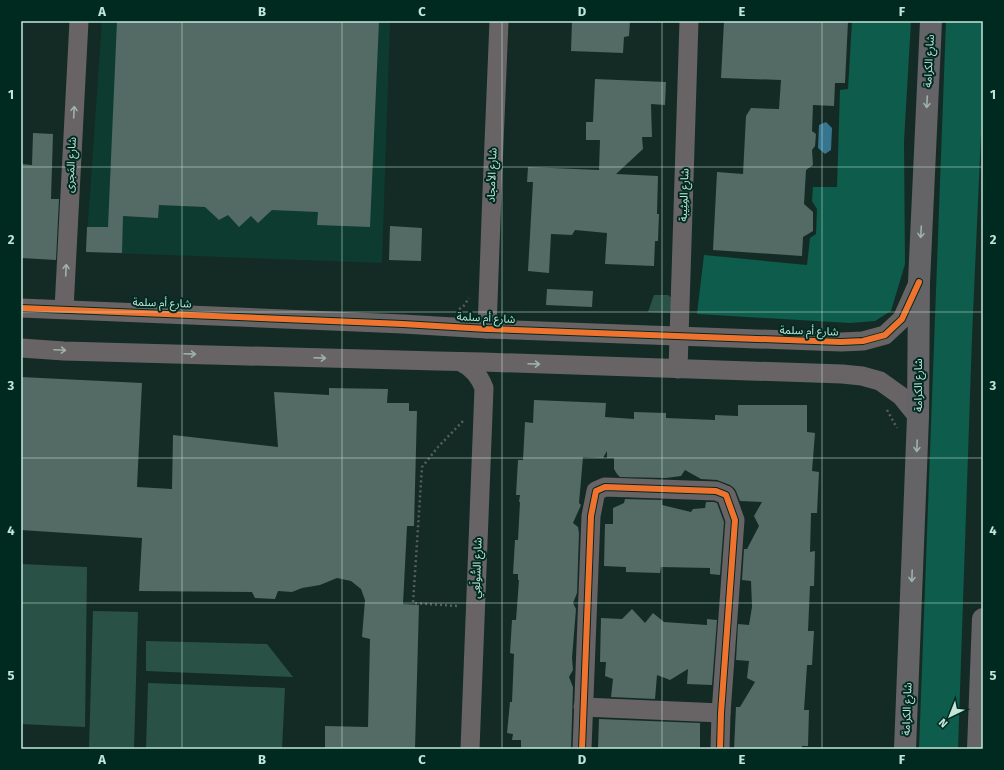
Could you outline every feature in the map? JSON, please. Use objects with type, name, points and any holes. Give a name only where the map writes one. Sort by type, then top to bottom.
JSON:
[{"type":"main road","name":"شارع الكرامة","points":[[905,749],[918,417],[919,282],[931,21]]},
{"type":"main road","points":[[978,749],[983,619]]},
{"type":"street","name":"شارع المَجرى","points":[[64,309],[79,21]]},
{"type":"street","name":"شارع الأمجاد","points":[[487,328],[499,21]]},
{"type":"street","name":"شارع المِثِيبة","points":[[678,368],[689,21]]},
{"type":"street","name":"شارع أم سلمة","points":[[21,308],[841,342],[863,341],[885,335],[902,319],[919,282]]},
{"type":"street","points":[[21,348],[72,351],[842,374],[862,376],[880,381],[900,396],[918,417]]},
{"type":"street","points":[[461,362],[467,365],[478,375],[484,388],[492,378],[513,363]]},
{"type":"street","name":"شارع السُّولَعِي","points":[[470,749],[484,388]]},
{"type":"street","points":[[582,749],[591,516],[596,491],[605,487],[716,491],[726,495],[735,520],[721,713],[720,749]]},
{"type":"street","points":[[583,707],[721,713]]},
{"type":"shaded area","points":[[102,21],[390,21],[382,263],[86,252]]},
{"type":"shaded area","points":[[852,21],[911,21],[904,141],[905,264],[891,311],[875,321],[850,323],[697,314],[704,255],[807,265],[810,238],[816,234],[817,209],[812,201],[813,187],[837,187],[840,90],[848,89]]},
{"type":"shaded area","points":[[946,21],[983,21],[983,88],[972,337],[958,749],[919,749]]},
{"type":"shaded area","points":[[654,295],[668,295],[673,299],[670,313],[648,312]]},
{"type":"shaded area","points":[[21,564],[87,567],[85,727],[21,724]]},
{"type":"shaded area","points":[[93,611],[138,612],[134,749],[89,749]]},
{"type":"shaded area","points":[[146,641],[267,644],[293,677],[146,671]]},
{"type":"shaded area","points":[[148,683],[285,688],[282,749],[146,749]]},
{"type":"water","points":[[826,122],[832,128],[831,150],[825,154],[818,148],[819,125]]},
{"type":"building","points":[[117,21],[379,21],[370,227],[317,225],[318,212],[272,210],[258,223],[251,216],[239,227],[228,215],[219,220],[205,207],[159,205],[158,218],[123,216],[122,253],[86,252],[87,227],[108,227]]},
{"type":"building","points":[[572,21],[630,21],[629,36],[624,37],[623,53],[571,51]]},
{"type":"building","points":[[724,21],[848,21],[845,83],[835,83],[834,106],[813,105],[812,131],[816,134],[815,146],[812,150],[813,165],[806,170],[804,204],[813,212],[813,231],[803,237],[802,256],[713,250],[717,172],[743,174],[746,116],[751,108],[779,109],[781,80],[721,78]]},
{"type":"building","points":[[595,79],[666,82],[665,105],[651,104],[652,137],[642,137],[643,149],[616,174],[658,176],[658,241],[655,241],[654,266],[605,264],[607,233],[575,230],[572,235],[551,234],[549,273],[528,271],[533,182],[527,182],[528,167],[599,170],[600,140],[586,140],[586,122],[593,122]]},
{"type":"building","points":[[33,133],[53,134],[51,199],[59,199],[56,260],[21,258],[21,164],[32,165]]},
{"type":"building","points":[[390,226],[422,228],[421,261],[389,260]]},
{"type":"building","points":[[547,289],[593,291],[592,307],[546,305]]},
{"type":"building","points":[[21,377],[142,383],[137,487],[172,489],[173,435],[278,447],[274,392],[329,395],[329,388],[388,389],[387,403],[409,403],[409,411],[417,411],[414,526],[407,526],[403,604],[419,605],[415,749],[325,749],[325,726],[368,727],[370,639],[362,637],[365,600],[361,589],[351,581],[337,578],[320,585],[302,588],[292,592],[278,591],[275,599],[255,598],[252,592],[139,591],[142,538],[21,530]]},
{"type":"building","points":[[534,400],[606,403],[605,417],[634,419],[634,412],[666,413],[666,418],[715,420],[715,415],[738,416],[738,405],[807,405],[807,432],[815,433],[812,471],[819,472],[817,513],[811,513],[810,552],[815,551],[814,586],[810,586],[808,631],[814,631],[812,665],[807,665],[804,710],[809,710],[808,746],[802,746],[802,749],[734,749],[736,707],[740,707],[755,682],[747,678],[749,661],[736,660],[738,624],[749,625],[752,607],[751,581],[742,580],[744,549],[747,549],[759,526],[754,516],[762,502],[740,501],[736,491],[730,485],[717,480],[701,479],[685,470],[681,476],[666,478],[620,477],[614,469],[614,458],[607,458],[607,451],[603,458],[583,457],[579,503],[581,505],[573,523],[578,527],[579,533],[577,593],[573,603],[576,609],[572,658],[573,670],[569,677],[573,687],[571,749],[521,749],[521,740],[512,740],[513,734],[507,733],[510,702],[512,702],[514,654],[510,653],[512,620],[516,620],[519,580],[518,574],[513,574],[515,540],[518,540],[520,502],[520,495],[516,495],[518,460],[523,460],[525,422],[533,423]]},
{"type":"building","points":[[625,499],[662,500],[662,505],[691,512],[693,509],[705,508],[706,502],[717,503],[724,522],[720,575],[710,574],[710,568],[661,567],[660,573],[626,572],[626,567],[604,566],[605,524],[613,524],[613,508],[624,503]]},
{"type":"building","points":[[632,609],[645,623],[653,613],[664,622],[707,625],[707,619],[717,620],[712,685],[687,684],[688,669],[670,680],[657,675],[655,699],[611,697],[613,679],[605,676],[606,662],[600,662],[601,618],[622,619]]},
{"type":"building","points":[[599,719],[700,723],[700,749],[598,749]]},
{"type":"cycle path","points":[[21,308],[403,324],[487,329],[841,342],[863,341],[885,335],[902,319],[919,282]]},
{"type":"cycle path","points":[[582,749],[591,516],[596,491],[605,487],[716,491],[726,495],[735,520],[721,713],[720,749]]}]
